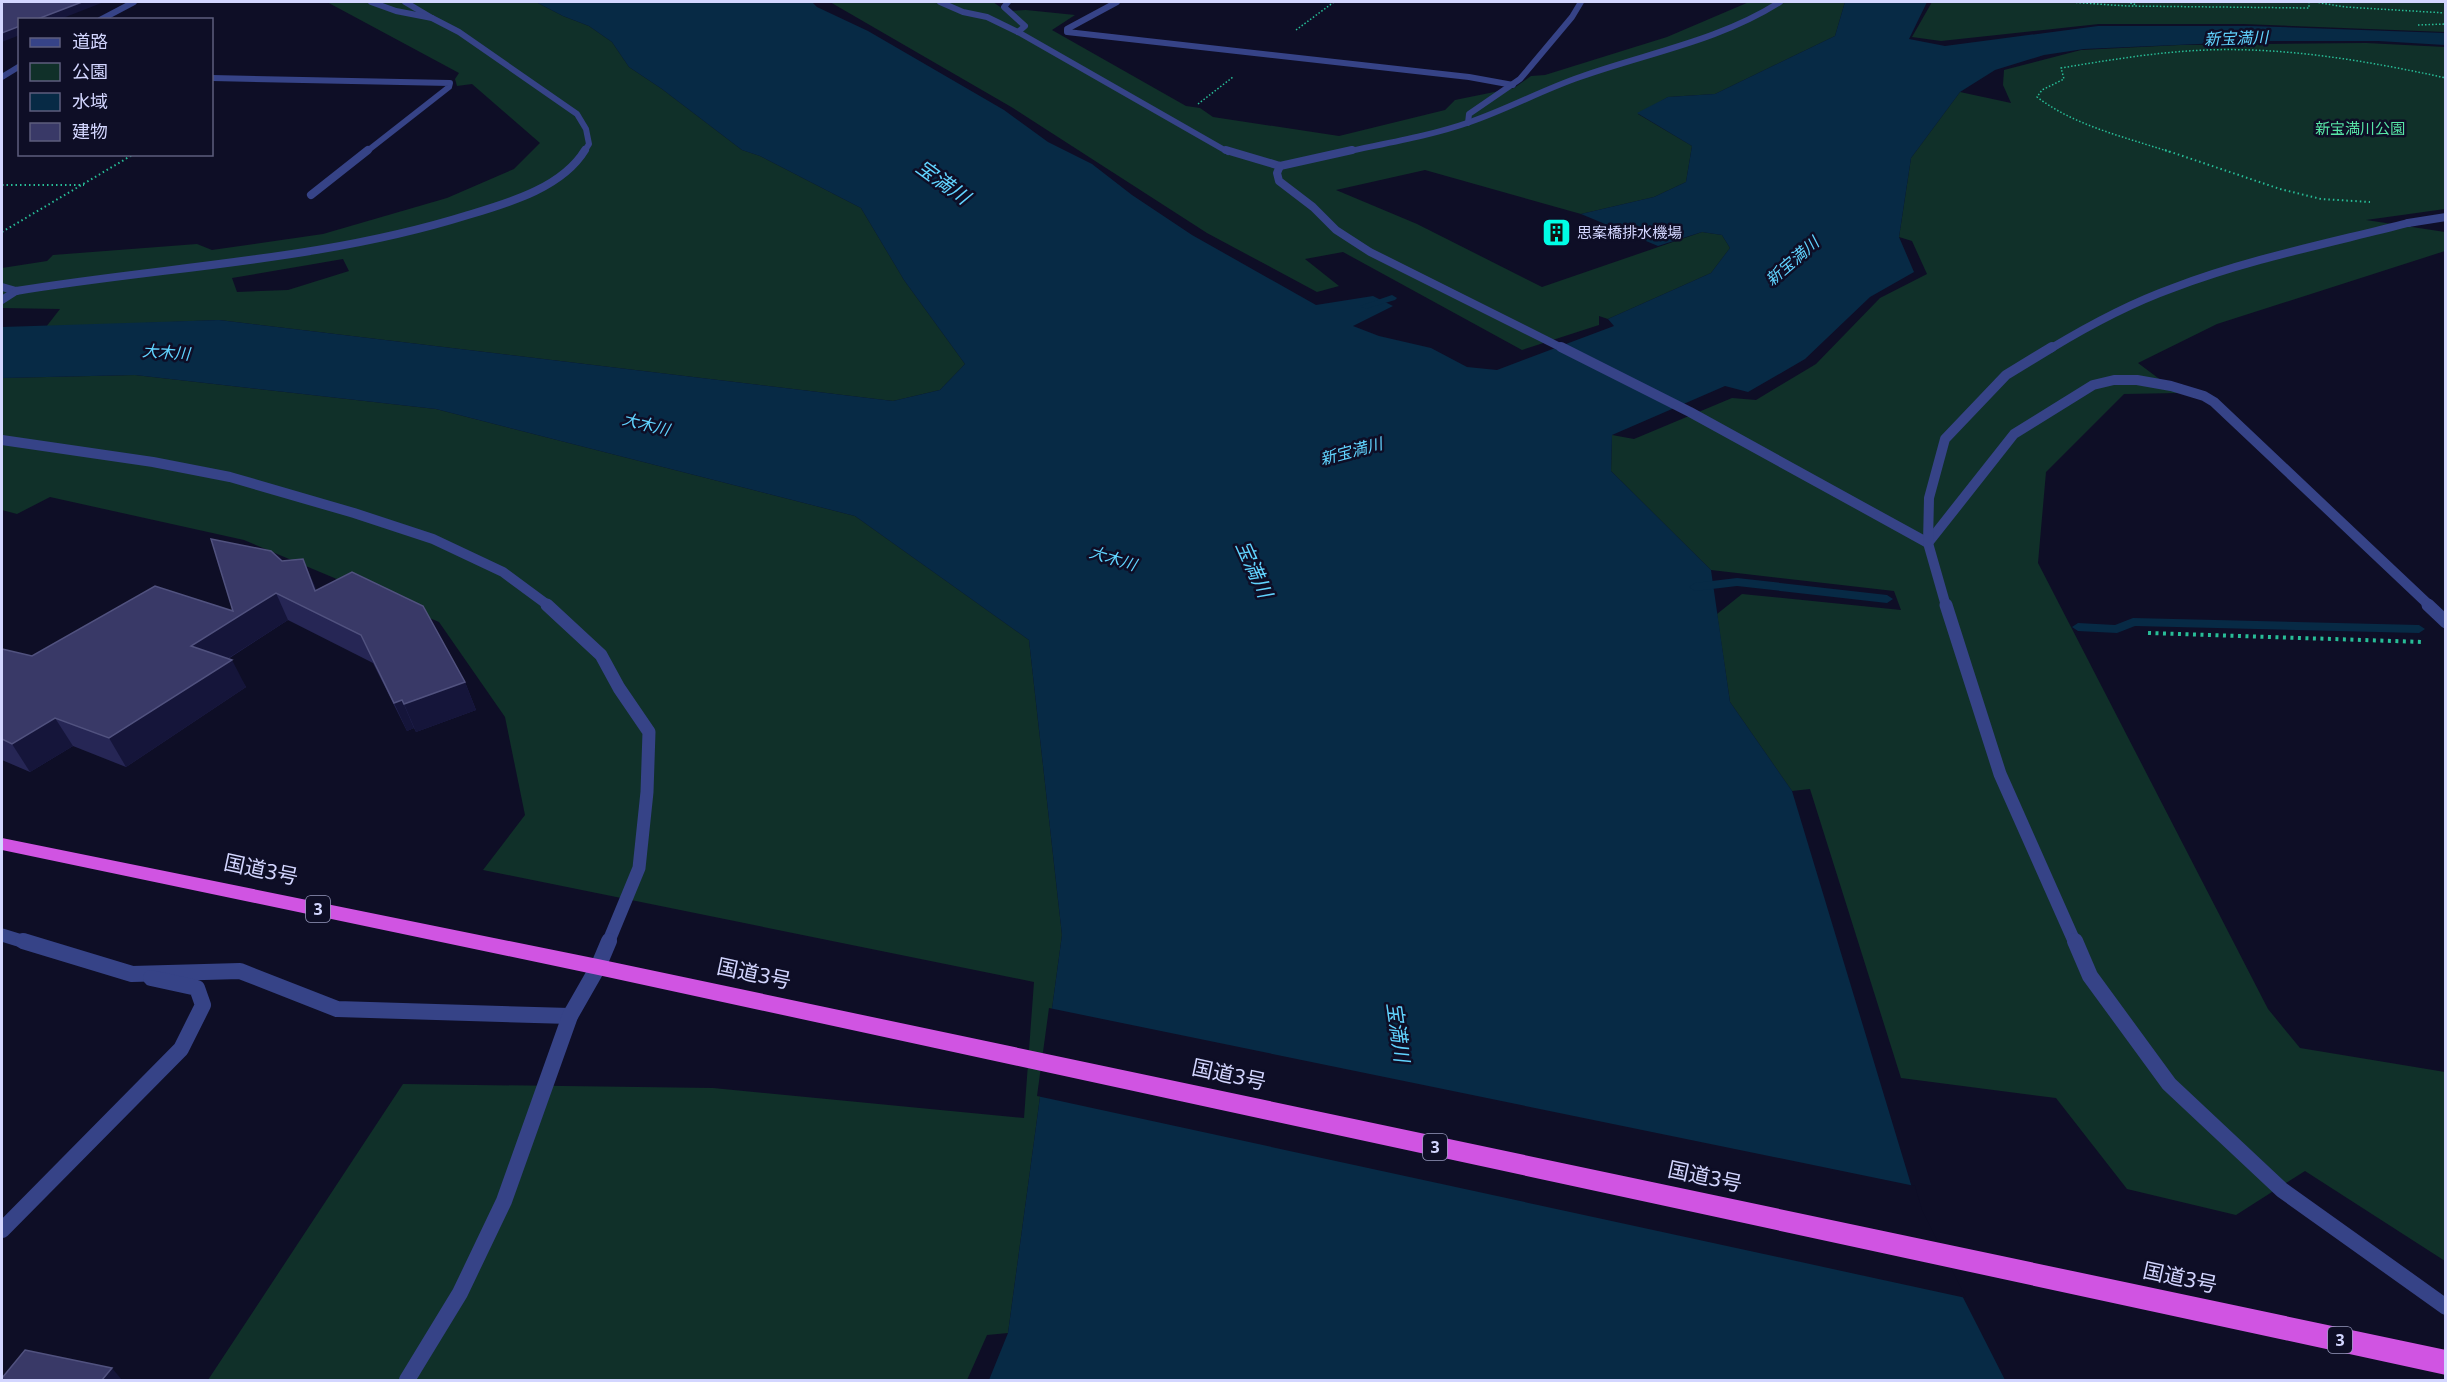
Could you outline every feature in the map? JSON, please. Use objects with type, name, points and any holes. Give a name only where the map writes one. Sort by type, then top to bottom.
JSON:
[{"type":"highway","name":"国道3号","points":[[2,844],[598,967],[2445,1363]]},
{"type":"street","points":[[104,18],[134,2]]},
{"type":"street","points":[[371,2],[396,11],[432,18]]},
{"type":"street","points":[[2,300],[16,291],[74,281],[278,258],[357,244],[442,224],[506,203],[548,183],[576,162],[589,144],[586,129],[577,114],[459,32],[405,2]]},
{"type":"street","points":[[940,2],[963,12],[987,17],[1018,32],[1229,152],[1280,166],[1430,134],[1468,123],[1519,104],[1578,77],[1719,34],[1755,18],[1780,2]]},
{"type":"street","points":[[1008,2],[1004,7],[1025,26],[1018,32]]},
{"type":"street","points":[[1117,2],[1066,29],[1066,32],[1458,76],[1513,85]]},
{"type":"street","points":[[1468,123],[1469,114],[1513,85],[1572,17],[1581,2]]},
{"type":"street","points":[[2,77],[18,67]]},
{"type":"street","points":[[2,77],[18,77]]},
{"type":"street","points":[[213,78],[450,83],[449,87],[311,195]]},
{"type":"street","points":[[1280,166],[1277,172],[1279,181],[1345,236],[1370,252],[1690,412],[1928,543]]},
{"type":"street","points":[[2445,217],[2408,223],[2250,263],[2172,288],[2076,333],[2006,375],[1945,439],[1929,498],[1928,543],[1961,658],[2000,774],[2090,976],[2169,1084],[2282,1190],[2445,1307]]},
{"type":"street","points":[[2,287],[16,291]]},
{"type":"street","points":[[1928,543],[2014,434],[2093,385],[2114,380],[2137,380],[2171,386],[2204,396],[2214,402],[2445,622]]},
{"type":"street","points":[[2,440],[153,462],[231,477],[433,539],[503,572],[560,615],[600,655],[649,732],[647,792],[639,868],[598,967],[570,1016],[504,1201],[460,1293],[407,1380]]},
{"type":"street","points":[[2,935],[132,974],[197,987],[203,1005],[181,1049],[2,1230]]},
{"type":"street","points":[[132,974],[240,971],[337,1009],[570,1016]]},
{"type":"path","points":[[2069,2],[2140,7],[2309,8],[2309,2]]},
{"type":"path","points":[[2127,2],[2140,7]]},
{"type":"path","points":[[2315,2],[2345,7],[2445,13]]},
{"type":"path","points":[[2418,25],[2445,24]]},
{"type":"path","points":[[2372,202],[2321,199],[2280,189],[2082,122],[2054,110],[2037,97],[2042,90],[2064,79],[2061,68],[2135,56],[2205,50],[2264,50],[2382,64],[2445,78]]},
{"type":"path","points":[[2,232],[131,156]]},
{"type":"path","points":[[2,185],[85,185]]},
{"type":"path","points":[[2148,633],[2434,642]]},
{"type":"green space","points":[[327,2],[536,2],[589,26],[612,42],[629,67],[662,89],[742,150],[760,156],[861,208],[904,280],[965,364],[940,390],[893,401],[219,320],[46,327],[60,309],[2,308],[2,268],[47,261],[53,255],[197,244],[212,250],[323,234],[447,198],[514,169],[540,143],[472,84],[457,86],[455,79],[459,73]],"holes":[[[343,259],[349,271],[288,290],[237,292],[232,278]]]},
{"type":"green space","points":[[830,2],[993,2],[1006,11],[1026,10],[1075,15],[1052,30],[1186,106],[1200,108],[1213,117],[1339,136],[1445,110],[1455,100],[1514,88],[1531,76],[1545,75],[1667,37],[1749,2],[1845,2],[1835,36],[1715,94],[1668,97],[1638,114],[1692,146],[1686,182],[1654,197],[1581,214],[1425,170],[1336,190],[1417,224],[1542,287],[1702,232],[1722,235],[1730,248],[1711,273],[1608,319],[1599,316],[1599,325],[1522,350],[1343,252],[1305,259],[1339,286],[1317,292],[1207,233],[1013,108]]},
{"type":"green space","points":[[1932,2],[2445,2],[2445,32],[2243,24],[2099,24],[1941,41],[1912,37]]},
{"type":"green space","name":"新宝満川公園","points":[[2366,43],[2445,47],[2445,209],[2366,220],[2445,232],[2445,251],[2217,324],[2138,363],[2178,393],[2124,394],[2046,472],[2038,563],[2268,1009],[2300,1048],[2445,1072],[2445,1261],[2305,1171],[2236,1215],[2127,1189],[2056,1098],[1901,1078],[1810,789],[1792,791],[1730,702],[1717,614],[1742,594],[1901,610],[1894,591],[1711,570],[1611,471],[1612,435],[1634,439],[1732,398],[1756,400],[1816,364],[1880,298],[1927,274],[1912,241],[1899,237],[1911,158],[1960,92],[2011,103],[2003,85],[2004,70],[2081,50],[2180,45]]},
{"type":"green space","points":[[135,375],[436,409],[855,516],[1029,640],[1062,935],[1008,1333],[987,1335],[967,1380],[208,1380],[403,1084],[713,1088],[1024,1118],[1034,982],[483,870],[525,815],[505,717],[439,622],[244,540],[50,497],[17,514],[2,510],[2,378]]},
{"type":"water","points":[[536,2],[812,2],[817,7],[868,31],[1004,110],[1048,142],[1092,164],[1132,195],[1192,235],[1316,305],[1373,296],[1393,306],[1353,326],[1379,336],[1431,348],[1467,367],[1497,370],[1614,326],[1608,319],[1711,273],[1730,248],[1722,235],[1702,232],[1658,246],[1581,214],[1654,197],[1686,182],[1692,146],[1637,113],[1668,97],[1715,94],[1835,36],[1845,2],[1927,2],[1909,39],[1945,46],[2098,26],[2250,26],[2445,33],[2445,45],[2378,41],[2268,41],[2084,49],[2044,55],[1995,70],[1960,92],[1911,158],[1899,237],[1914,272],[1870,297],[1805,359],[1748,392],[1725,386],[1612,435],[1611,471],[1711,570],[1730,702],[1792,791],[1919,1211],[2005,1380],[989,1380],[1008,1333],[1062,935],[1029,640],[855,516],[436,409],[135,375],[2,378],[2,327],[219,320],[893,401],[940,390],[965,364],[904,280],[861,208],[760,156],[742,150],[662,89],[629,67],[612,42],[589,26]]},
{"type":"pier","points":[[1049,1008],[1915,1186],[1922,1210],[1966,1298],[1037,1096]]},
{"type":"building","points":[[2,2],[82,2],[40,18],[18,18],[18,27],[2,33]]},
{"type":"building","points":[[211,539],[271,551],[282,561],[303,559],[315,591],[352,572],[423,606],[465,682],[404,704],[402,700],[394,703],[361,635],[276,593],[191,646],[232,660],[109,738],[55,718],[12,744],[2,739],[2,649],[32,656],[155,586],[233,611]]},
{"type":"building","points":[[25,1350],[112,1368],[102,1380],[2,1380]]},
{"type":"waterway","points":[[1365,306],[1392,298]]},
{"type":"waterway","points":[[1695,587],[1737,582],[1887,599]]},
{"type":"waterway","points":[[2078,627],[2117,629],[2133,622],[2419,629]]},
{"type":"place","name":"思案橋排水機場","points":[[1556,233]]},
{"type":"water label","name":"新宝満川","points":[[2236,38]]},
{"type":"water label","name":"宝満川","points":[[943,182]]},
{"type":"water label","name":"新宝満川","points":[[1792,261]]},
{"type":"water label","name":"大木川","points":[[166,352]]},
{"type":"water label","name":"大木川","points":[[646,424]]},
{"type":"water label","name":"新宝満川","points":[[1351,451]]},
{"type":"water label","name":"大木川","points":[[1113,558]]},
{"type":"water label","name":"宝満川","points":[[1254,569]]},
{"type":"water label","name":"宝満川","points":[[1398,1032]]}]
